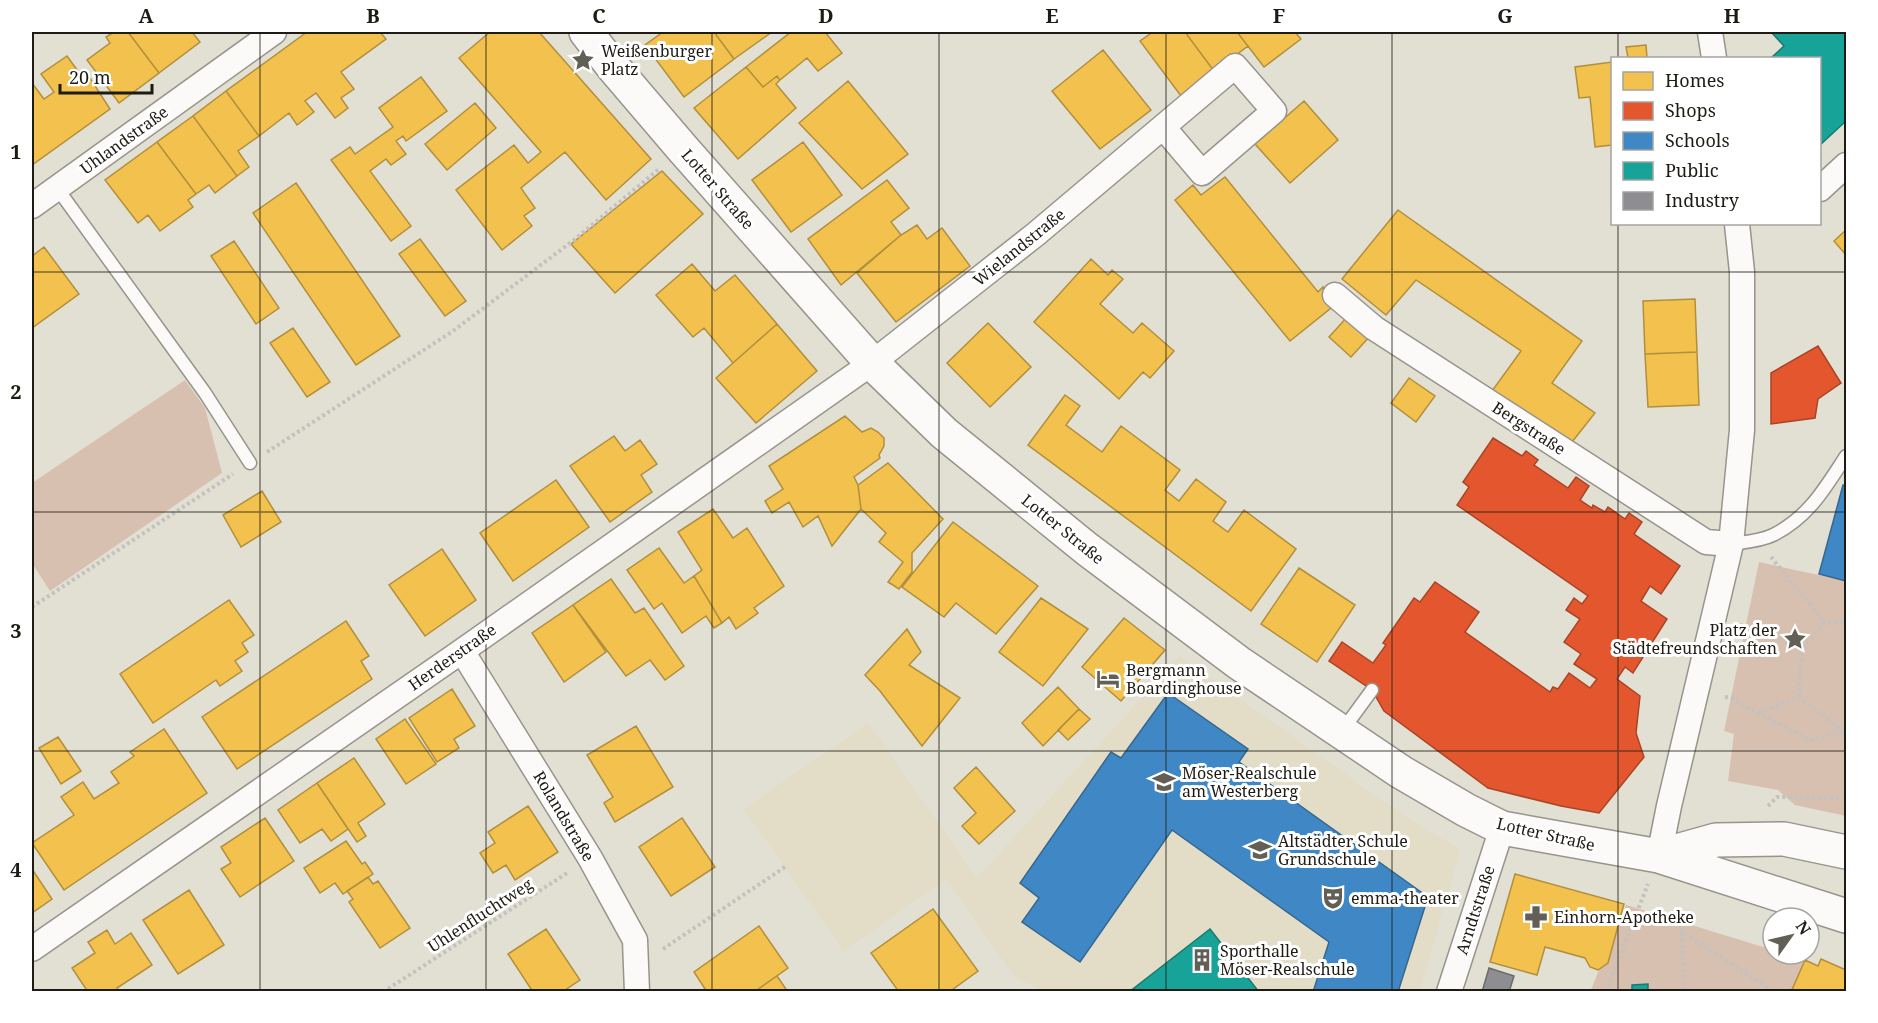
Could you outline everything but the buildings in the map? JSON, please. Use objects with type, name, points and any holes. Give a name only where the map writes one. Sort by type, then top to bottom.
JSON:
[{"type":"street","name":"Uhlandstraße","points":[[32,206],[274,32]]},
{"type":"street","name":"Lotter Straße","points":[[588,32],[683,149],[872,363],[944,433],[1086,549],[1239,663],[1401,772],[1502,828],[1659,856],[1846,916]]},
{"type":"street","points":[[1710,32],[1714,57]]},
{"type":"street","name":"Wielandstraße","points":[[872,363],[1036,234],[1235,66],[1274,111],[1202,173],[1163,127]]},
{"type":"street","points":[[1821,188],[1846,165]]},
{"type":"street","points":[[1659,856],[1731,544],[1742,430],[1741,225]]},
{"type":"street","name":"Bergstraße","points":[[1335,295],[1374,328],[1706,542],[1731,544]]},
{"type":"street","name":"Herderstraße","points":[[32,949],[872,363]]},
{"type":"street","name":"Rolandstraße","points":[[462,651],[590,858],[635,940],[637,992]]},
{"type":"street","name":"Arndtstraße","points":[[1449,992],[1502,828]]},
{"type":"street","name":"Lotter Straße","points":[[1659,856],[1716,840],[1784,839],[1846,852]]},
{"type":"lane","points":[[57,188],[205,393],[250,463]]},
{"type":"lane","points":[[1731,544],[1773,536],[1808,511],[1830,483],[1846,456]]},
{"type":"lane","points":[[1342,732],[1372,690]]},
{"type":"path","points":[[32,607],[453,331],[574,240],[683,149]]},
{"type":"path","points":[[1757,540],[1825,623]]},
{"type":"path","points":[[1713,616],[1802,647]]},
{"type":"path","points":[[1799,697],[1802,647],[1825,623],[1846,621]]},
{"type":"path","points":[[1725,696],[1809,740],[1845,733]]},
{"type":"path","points":[[1758,712],[1799,697]]},
{"type":"path","points":[[1799,697],[1845,733]]},
{"type":"path","points":[[1767,807],[1777,797],[1846,798]]},
{"type":"path","points":[[1606,992],[1659,856]]},
{"type":"path","name":"Uhlenfluchtweg","points":[[382,992],[590,858]]},
{"type":"path","points":[[635,957],[657,952],[785,867]]},
{"type":"path","points":[[1677,912],[1682,932],[1686,992]]},
{"type":"path","points":[[1682,932],[1775,992]]},
{"type":"shaded area","points":[[185,380],[205,408],[222,473],[50,591],[32,563],[32,483]]},
{"type":"shaded area","name":"Platz der Städtefreundschaften","points":[[1759,562],[1846,581],[1846,816],[1795,805],[1778,790],[1728,781],[1734,734],[1724,731]]},
{"type":"shaded area","points":[[1180,656],[1383,801],[1460,850],[1420,991],[1042,991],[1014,976],[946,879],[844,951],[744,809],[868,723],[977,878]]},
{"type":"shaded area","points":[[1626,905],[1761,946],[1761,966],[1818,966],[1846,979],[1846,992],[1590,992]]},
{"type":"place","name":"Weißenburger Platz","points":[[583,60]]},
{"type":"place","name":"Platz der Städtefreundschaften","points":[[1795,639]]},
{"type":"place","name":"Bergmann Boardinghouse","points":[[1108,679]]},
{"type":"place","name":"Möser-Realschule am Westerberg","points":[[1164,782]]},
{"type":"place","name":"Altstädter Schule Grundschule","points":[[1260,850]]},
{"type":"place","name":"emma-theater","points":[[1333,898]]},
{"type":"place","name":"Einhorn-Apotheke","points":[[1536,917]]},
{"type":"place","name":"Sporthalle Möser-Realschule","points":[[1202,960]]}]
